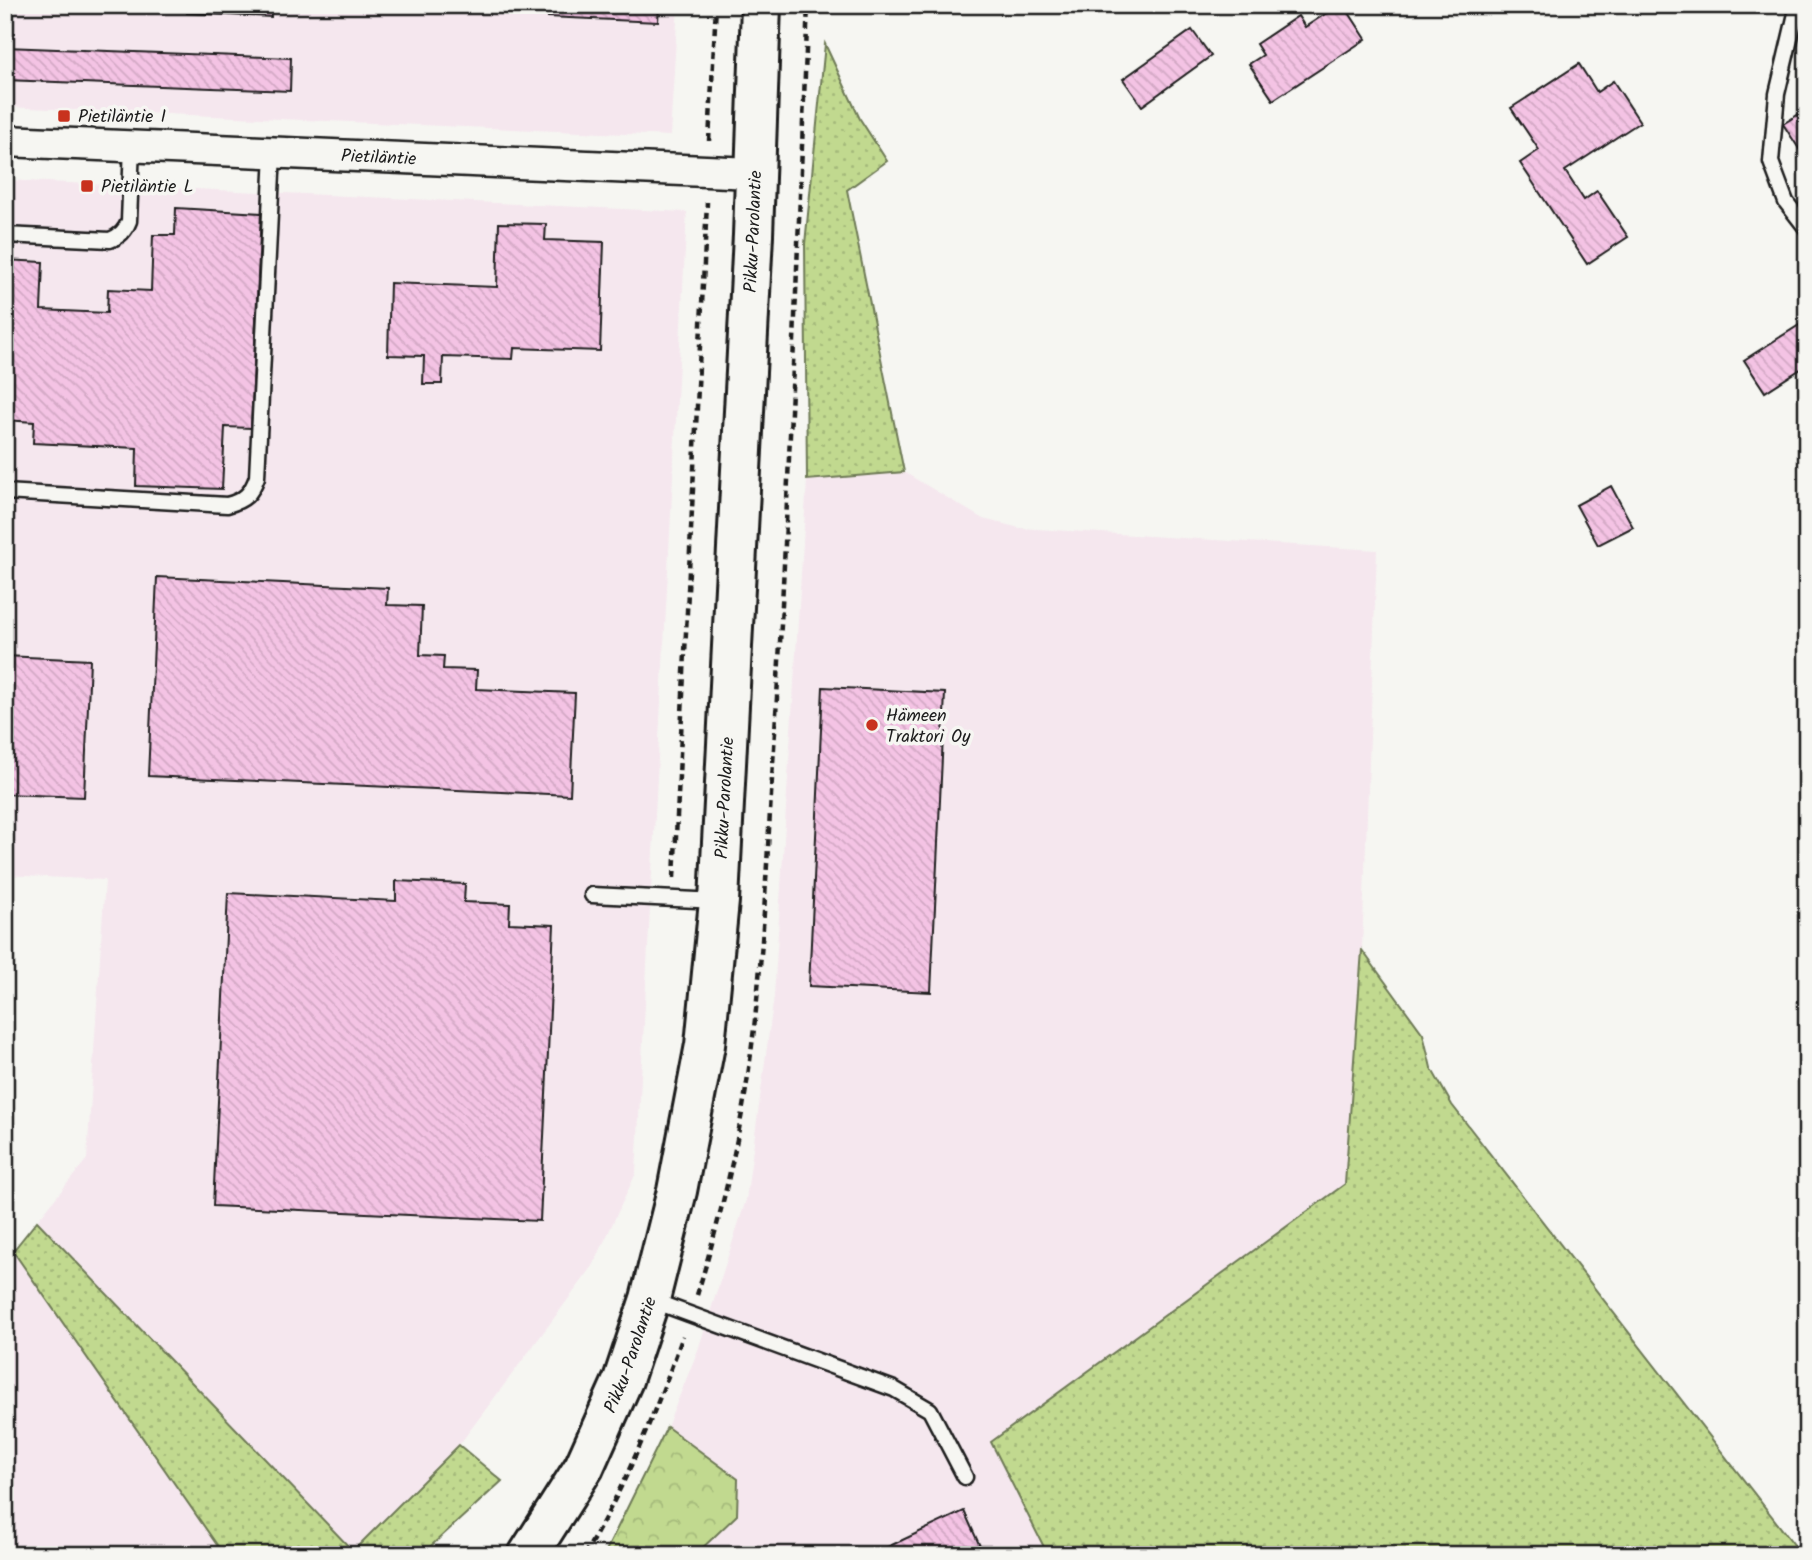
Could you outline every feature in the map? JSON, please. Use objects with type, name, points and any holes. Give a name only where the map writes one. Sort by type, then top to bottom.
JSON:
[{"type":"main road","name":"Pikku-Parolantie","points":[[528,1555],[584,1467],[623,1380],[650,1299],[677,1191],[705,1045],[719,901],[753,235],[753,173],[761,5]]},
{"type":"street","name":"Pietiläntie","points":[[5,141],[753,173]]},
{"type":"lane","points":[[1798,5],[1777,94],[1771,162],[1786,202],[1807,229]]},
{"type":"lane","points":[[5,235],[110,240],[118,237],[126,229],[129,220],[132,146]]},
{"type":"lane","points":[[5,492],[228,505],[242,501],[252,490],[257,477],[273,153]]},
{"type":"lane","points":[[592,895],[719,901]]},
{"type":"lane","points":[[650,1299],[894,1389],[930,1410],[965,1477]]},
{"type":"path","points":[[673,898],[716,5]]},
{"type":"shaded area","points":[[5,5],[678,5],[670,136],[5,107]]},
{"type":"shaded area","points":[[5,180],[687,212],[636,1173],[593,1266],[459,1445],[353,1551],[37,1221],[87,1159],[105,880],[5,875]]},
{"type":"shaded area","points":[[904,472],[983,519],[1020,528],[1377,550],[1362,950],[1345,1184],[991,1442],[1048,1555],[695,1555],[737,1515],[738,1479],[667,1427],[698,1350],[746,1200],[774,996],[807,480]]},
{"type":"shaded area","points":[[5,1235],[13,1251],[224,1555],[5,1555]]},
{"type":"green space","points":[[825,44],[860,119],[887,161],[847,190],[904,472],[807,480],[805,244]]},
{"type":"green space","points":[[1362,950],[1423,1034],[1431,1068],[1452,1105],[1802,1555],[1048,1555],[991,1442],[1345,1184]]},
{"type":"green space","points":[[37,1221],[353,1551],[459,1445],[502,1481],[421,1555],[224,1555],[13,1251]]},
{"type":"green space","points":[[667,1427],[738,1479],[737,1515],[695,1555],[604,1555]]},
{"type":"building","points":[[187,5],[271,5],[271,17],[187,13]]},
{"type":"building","points":[[548,5],[659,5],[658,22],[548,17]]},
{"type":"building","points":[[1339,5],[1344,5],[1366,39],[1273,100],[1249,64],[1263,55],[1256,44],[1298,16],[1305,27]]},
{"type":"building","points":[[1192,30],[1211,56],[1142,106],[1123,79]]},
{"type":"building","points":[[5,47],[291,58],[290,91],[5,80]]},
{"type":"building","points":[[1579,64],[1597,92],[1613,81],[1640,122],[1565,171],[1584,200],[1597,191],[1628,237],[1587,264],[1520,163],[1539,150],[1511,108]]},
{"type":"building","points":[[1807,109],[1807,161],[1783,124]]},
{"type":"building","points":[[176,208],[261,213],[251,428],[225,427],[222,489],[136,486],[137,448],[33,443],[34,422],[5,420],[5,260],[43,262],[41,310],[107,313],[108,289],[151,291],[153,235],[175,235]]},
{"type":"building","points":[[499,223],[546,224],[545,240],[604,242],[600,351],[514,348],[513,359],[443,357],[442,384],[423,384],[424,356],[388,355],[390,283],[497,287]]},
{"type":"building","points":[[1807,320],[1807,365],[1765,392],[1744,360]]},
{"type":"building","points":[[1611,486],[1633,527],[1598,545],[1576,505]]},
{"type":"building","points":[[157,577],[388,588],[387,605],[422,606],[420,655],[444,656],[443,669],[477,670],[476,689],[575,693],[570,795],[148,776]]},
{"type":"building","points":[[5,656],[90,660],[84,797],[5,794]]},
{"type":"building","points":[[823,687],[945,693],[931,992],[809,986]]},
{"type":"building","points":[[396,881],[465,884],[464,902],[510,904],[509,923],[554,925],[540,1221],[213,1206],[228,893],[396,901]]},
{"type":"building","points":[[964,1511],[984,1555],[879,1555],[877,1552]]},
{"type":"place","name":"Pietiläntie I","points":[[64,116]]},
{"type":"place","name":"Pietiläntie L","points":[[87,186]]},
{"type":"place","name":"Hämeen Traktori Oy","points":[[872,725]]}]
